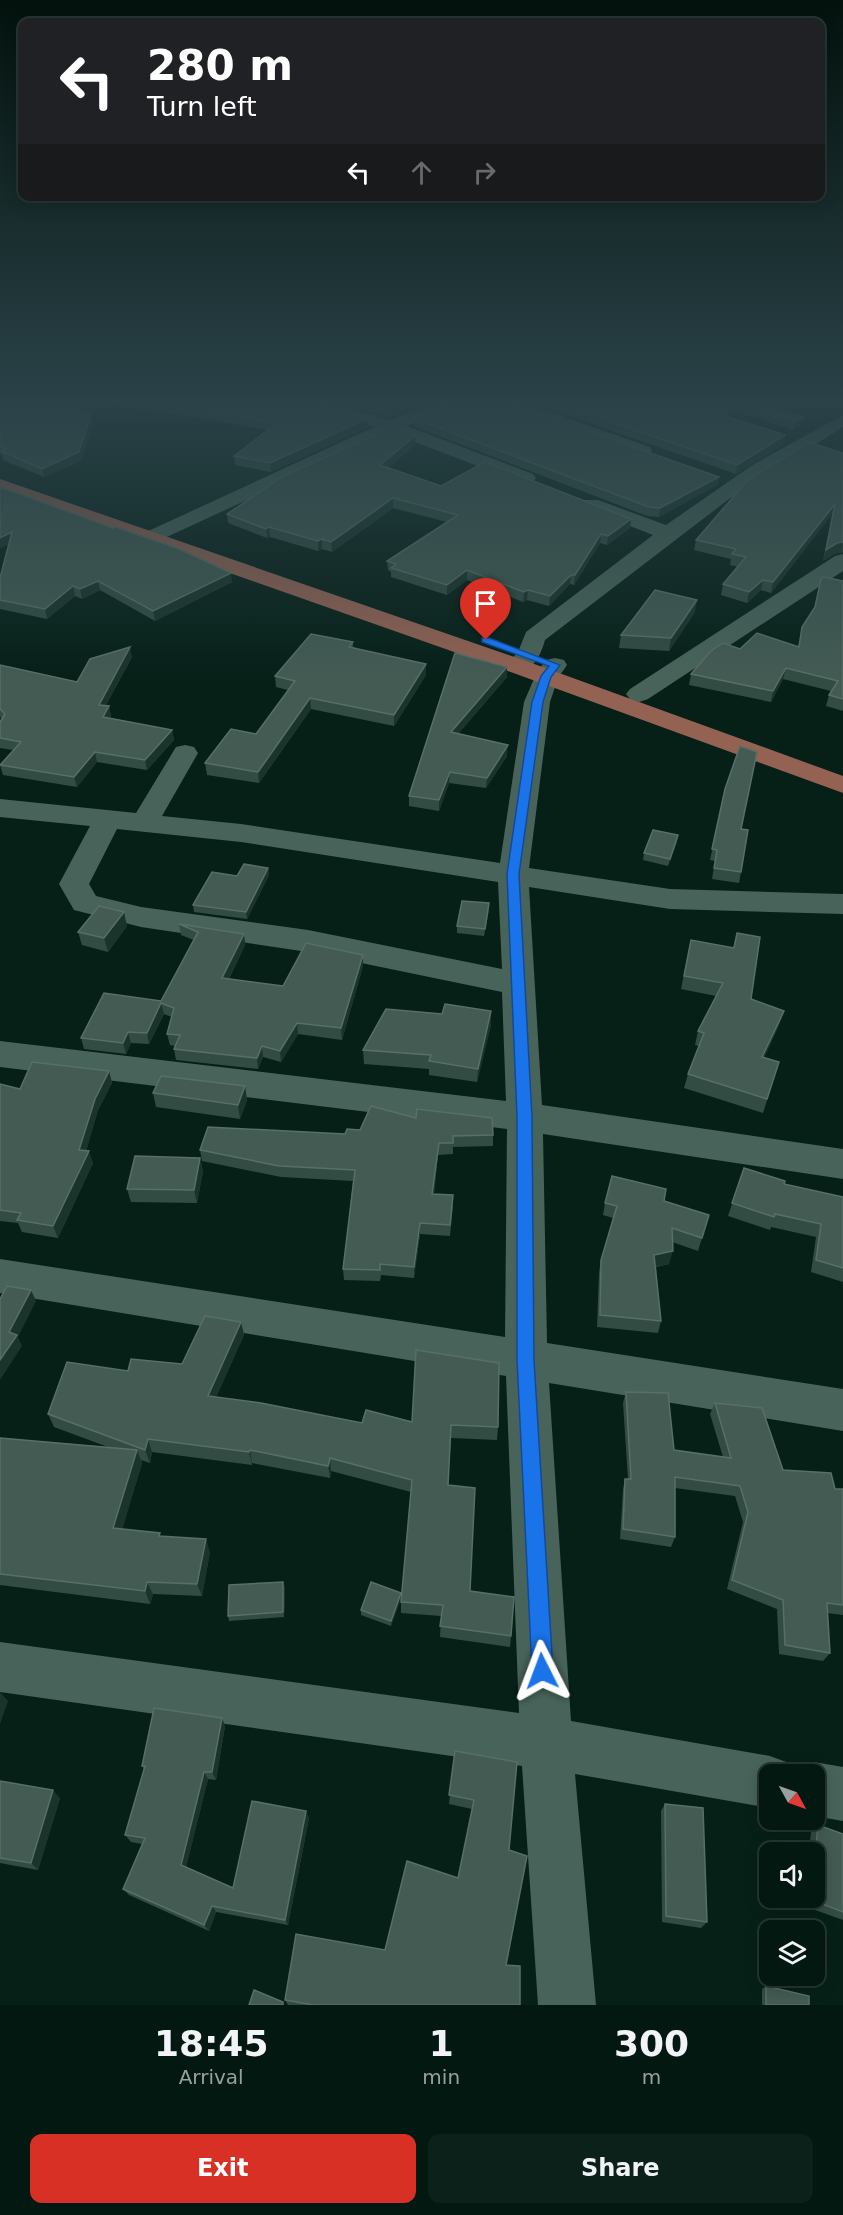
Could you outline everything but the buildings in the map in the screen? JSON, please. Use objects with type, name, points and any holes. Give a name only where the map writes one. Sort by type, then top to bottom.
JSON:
[{"type":"main road","points":[[25,493],[157,533]]},
{"type":"main road","points":[[51,493],[157,533],[537,665],[843,785]]},
{"type":"main road","points":[[537,665],[639,694],[843,768]]},
{"type":"street","points":[[157,533],[245,493]]},
{"type":"street","points":[[567,2005],[546,1743],[525,1360],[525,1117],[513,874],[537,702],[534,637],[665,532],[726,493]]},
{"type":"street","points":[[577,498],[665,532]]},
{"type":"street","points":[[639,694],[837,571]]},
{"type":"street","points":[[144,823],[185,753]]},
{"type":"street","points":[[0,808],[241,833],[670,899],[843,904]]},
{"type":"street","points":[[108,819],[74,884],[85,903],[141,917],[308,940],[519,984]]},
{"type":"street","points":[[0,1054],[525,1117],[843,1164]]},
{"type":"street","points":[[0,1276],[843,1410]]},
{"type":"street","points":[[0,1667],[546,1743],[759,1780]]},
{"type":"street","points":[[825,1791],[843,1794]]},
{"type":"route","points":[[486,640],[555,665],[546,676],[537,702],[513,874],[525,1117],[525,1360],[542,1671]]}]
